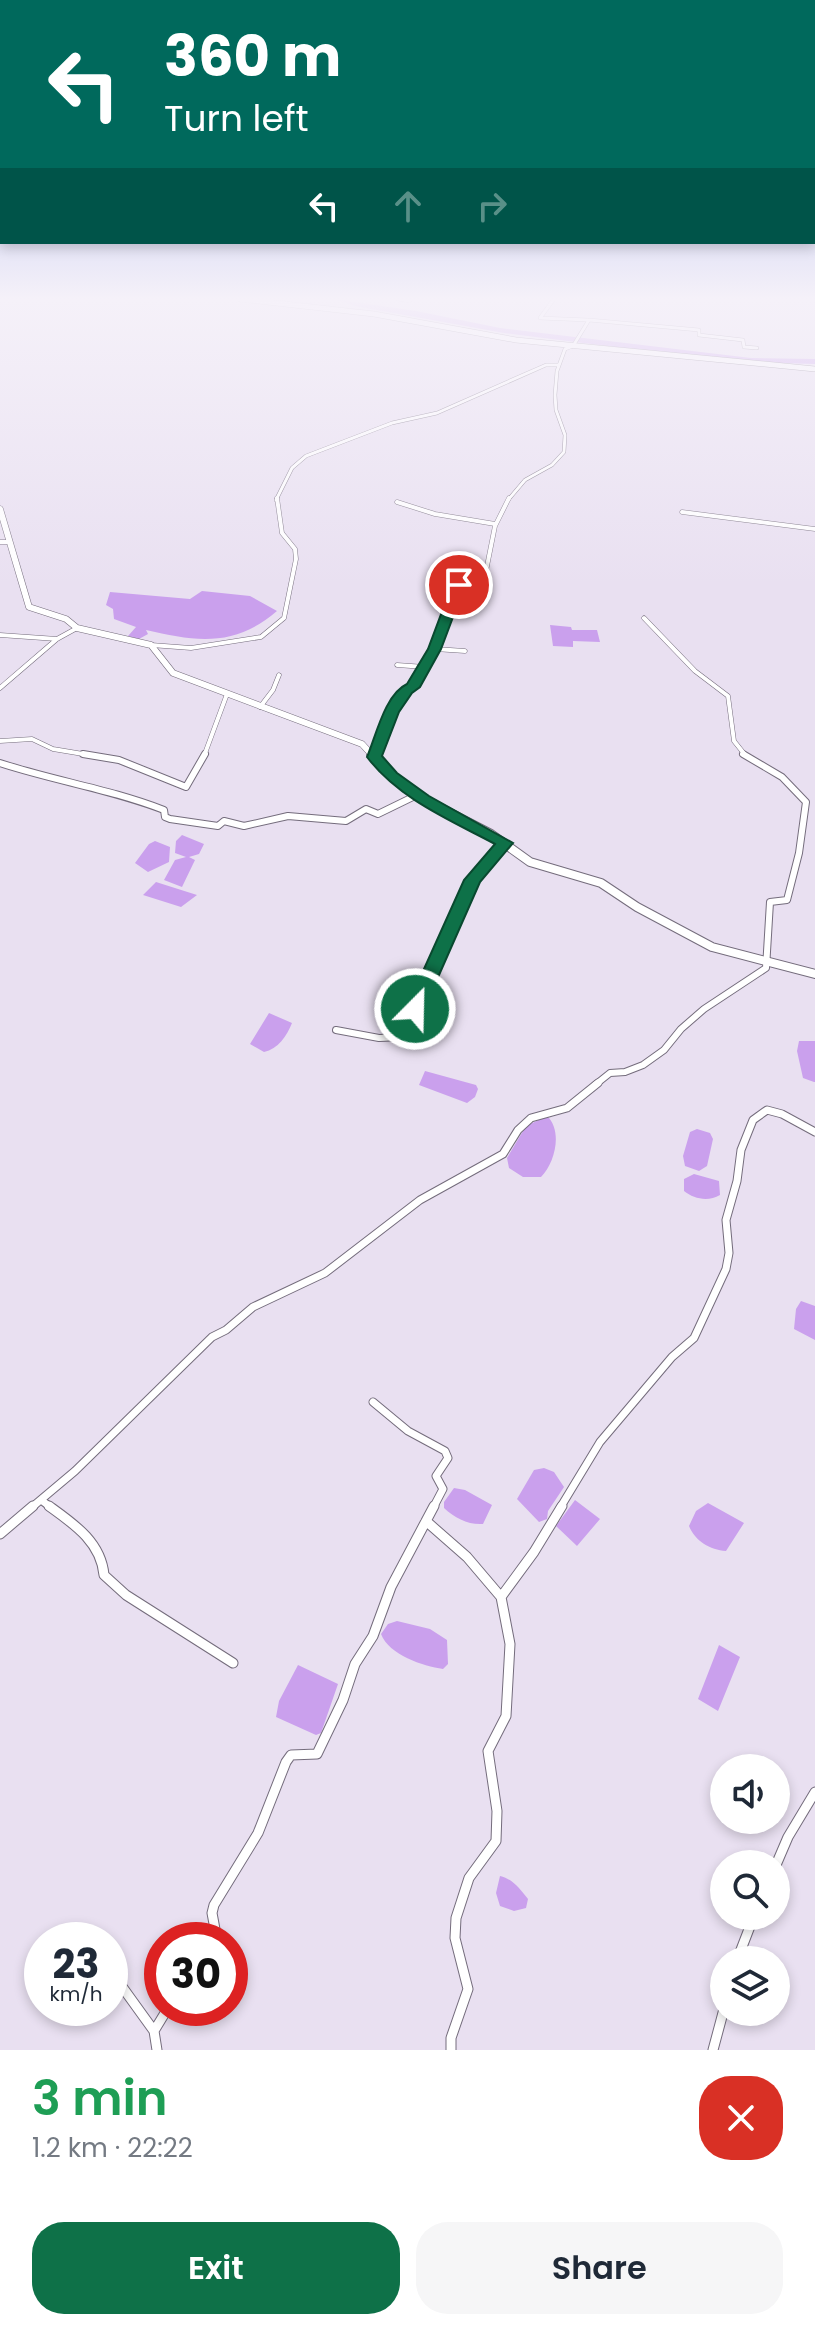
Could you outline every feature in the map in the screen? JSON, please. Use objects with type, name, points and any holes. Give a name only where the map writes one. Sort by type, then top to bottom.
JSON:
[{"type":"street","points":[[0,509],[29,607],[66,619],[77,628],[151,645],[191,648],[261,637],[284,618],[296,559],[295,549],[282,533],[276,500],[292,468],[306,456],[392,423],[437,413],[474,395]]},
{"type":"street","points":[[375,757],[392,712],[435,649],[459,585],[484,581],[495,524],[514,490],[527,477],[554,465],[564,453],[566,434],[556,413],[557,395]]},
{"type":"street","points":[[397,502],[435,514],[495,524]]},
{"type":"street","points":[[682,512],[815,529]]},
{"type":"street","points":[[0,542],[10,542]]},
{"type":"street","points":[[0,1534],[75,1471],[212,1337],[226,1330],[253,1307],[325,1273],[420,1200],[503,1154],[518,1130],[531,1118],[567,1108],[610,1073],[625,1072],[643,1065],[664,1050],[688,1022],[765,969],[768,964],[770,902],[788,899],[806,803],[782,777],[744,755],[734,741],[728,696],[695,671],[644,618]]},
{"type":"street","points":[[0,688],[57,639],[77,628]]},
{"type":"street","points":[[0,635],[57,639]]},
{"type":"street","points":[[151,645],[173,673],[362,744],[391,776],[417,795],[505,843],[530,862],[601,883],[637,907],[712,947],[815,974]]},
{"type":"street","points":[[435,649],[465,651]]},
{"type":"street","points":[[397,665],[425,667]]},
{"type":"street","points":[[260,707],[273,690],[279,675]]},
{"type":"street","points":[[0,741],[25,737],[53,749],[119,760],[186,787],[200,767],[211,736],[214,716],[227,694]]},
{"type":"street","points":[[0,763],[54,781],[122,794],[164,810],[165,817],[170,819],[215,826],[224,821],[244,826],[288,816],[346,821],[366,809],[378,814],[417,795]]},
{"type":"street","points":[[336,1030],[391,1039],[403,1037],[472,880],[505,843]]},
{"type":"street","points":[[501,1597],[541,1541],[600,1442],[672,1357],[694,1338],[726,1269],[729,1253],[726,1220],[737,1181],[741,1150],[753,1120],[767,1110],[782,1114],[815,1132]]},
{"type":"street","points":[[214,1922],[212,1913],[218,1898],[258,1833],[286,1762],[291,1755],[317,1754],[343,1700],[355,1664],[373,1636],[391,1587],[443,1489],[436,1476],[448,1458],[445,1451],[408,1431],[373,1402]]},
{"type":"street","points":[[41,1500],[96,1546],[105,1560],[104,1575],[126,1595],[233,1663]]},
{"type":"street","points":[[426,1521],[467,1557],[501,1597],[510,1644],[506,1716],[488,1751],[497,1811],[496,1841],[469,1878],[456,1918],[455,1938],[468,1989],[451,2038],[451,2050]]},
{"type":"street","points":[[782,1850],[815,1792]]},
{"type":"street","points":[[128,1995],[154,2031],[157,2050]]},
{"type":"street","points":[[154,2031],[157,2026]]},
{"type":"street","points":[[713,2050],[719,2026]]},
{"type":"shaded area","points":[[202,591],[250,596],[277,611],[261,623],[231,636],[199,639],[146,630],[148,634],[139,639],[128,636],[136,627],[114,619],[113,609],[106,605],[110,592],[190,599]]},
{"type":"shaded area","points":[[550,625],[571,627],[572,630],[597,630],[600,642],[573,641],[573,647],[553,646]]},
{"type":"shaded area","points":[[182,835],[204,844],[199,854],[189,857],[195,860],[182,887],[164,880],[175,860],[186,857],[175,853],[176,841]]},
{"type":"shaded area","points":[[155,841],[170,847],[169,862],[148,872],[135,863],[149,844]]},
{"type":"shaded area","points":[[156,882],[197,895],[181,907],[143,895]]},
{"type":"shaded area","points":[[269,1013],[292,1023],[281,1041],[264,1052],[250,1044]]},
{"type":"shaded area","points":[[799,1041],[815,1041],[814,1082],[803,1078],[797,1051]]},
{"type":"shaded area","points":[[425,1071],[476,1085],[475,1097],[467,1103],[419,1085]]},
{"type":"shaded area","points":[[547,1116],[556,1138],[550,1164],[541,1177],[523,1177],[509,1168],[507,1158],[526,1126]]},
{"type":"shaded area","points":[[697,1129],[710,1133],[713,1139],[707,1166],[699,1171],[685,1166],[683,1156],[690,1132]]},
{"type":"shaded area","points":[[694,1174],[719,1181],[720,1195],[701,1199],[684,1191],[684,1179]]},
{"type":"shaded area","points":[[801,1301],[815,1306],[815,1340],[794,1329],[796,1309]]},
{"type":"shaded area","points":[[544,1468],[554,1472],[564,1487],[548,1511],[547,1519],[539,1522],[517,1499],[534,1470]]},
{"type":"shaded area","points":[[454,1488],[465,1490],[492,1505],[483,1524],[462,1520],[444,1508],[444,1502]]},
{"type":"shaded area","points":[[575,1500],[600,1519],[577,1546],[556,1526]]},
{"type":"shaded area","points":[[708,1503],[744,1523],[726,1551],[704,1544],[689,1526],[696,1511]]},
{"type":"shaded area","points":[[397,1621],[430,1629],[447,1640],[448,1664],[443,1669],[426,1665],[391,1648],[381,1634],[388,1624]]},
{"type":"shaded area","points":[[719,1645],[740,1657],[718,1711],[698,1699]]},
{"type":"shaded area","points":[[298,1665],[338,1684],[321,1733],[316,1735],[276,1717],[279,1701]]},
{"type":"shaded area","points":[[500,1876],[512,1882],[528,1899],[526,1908],[514,1911],[500,1906],[496,1893]]},
{"type":"route","points":[[415,1009],[472,880],[505,843],[423,799],[391,776],[375,757],[392,712],[407,690],[413,687],[435,649],[459,585]]}]
